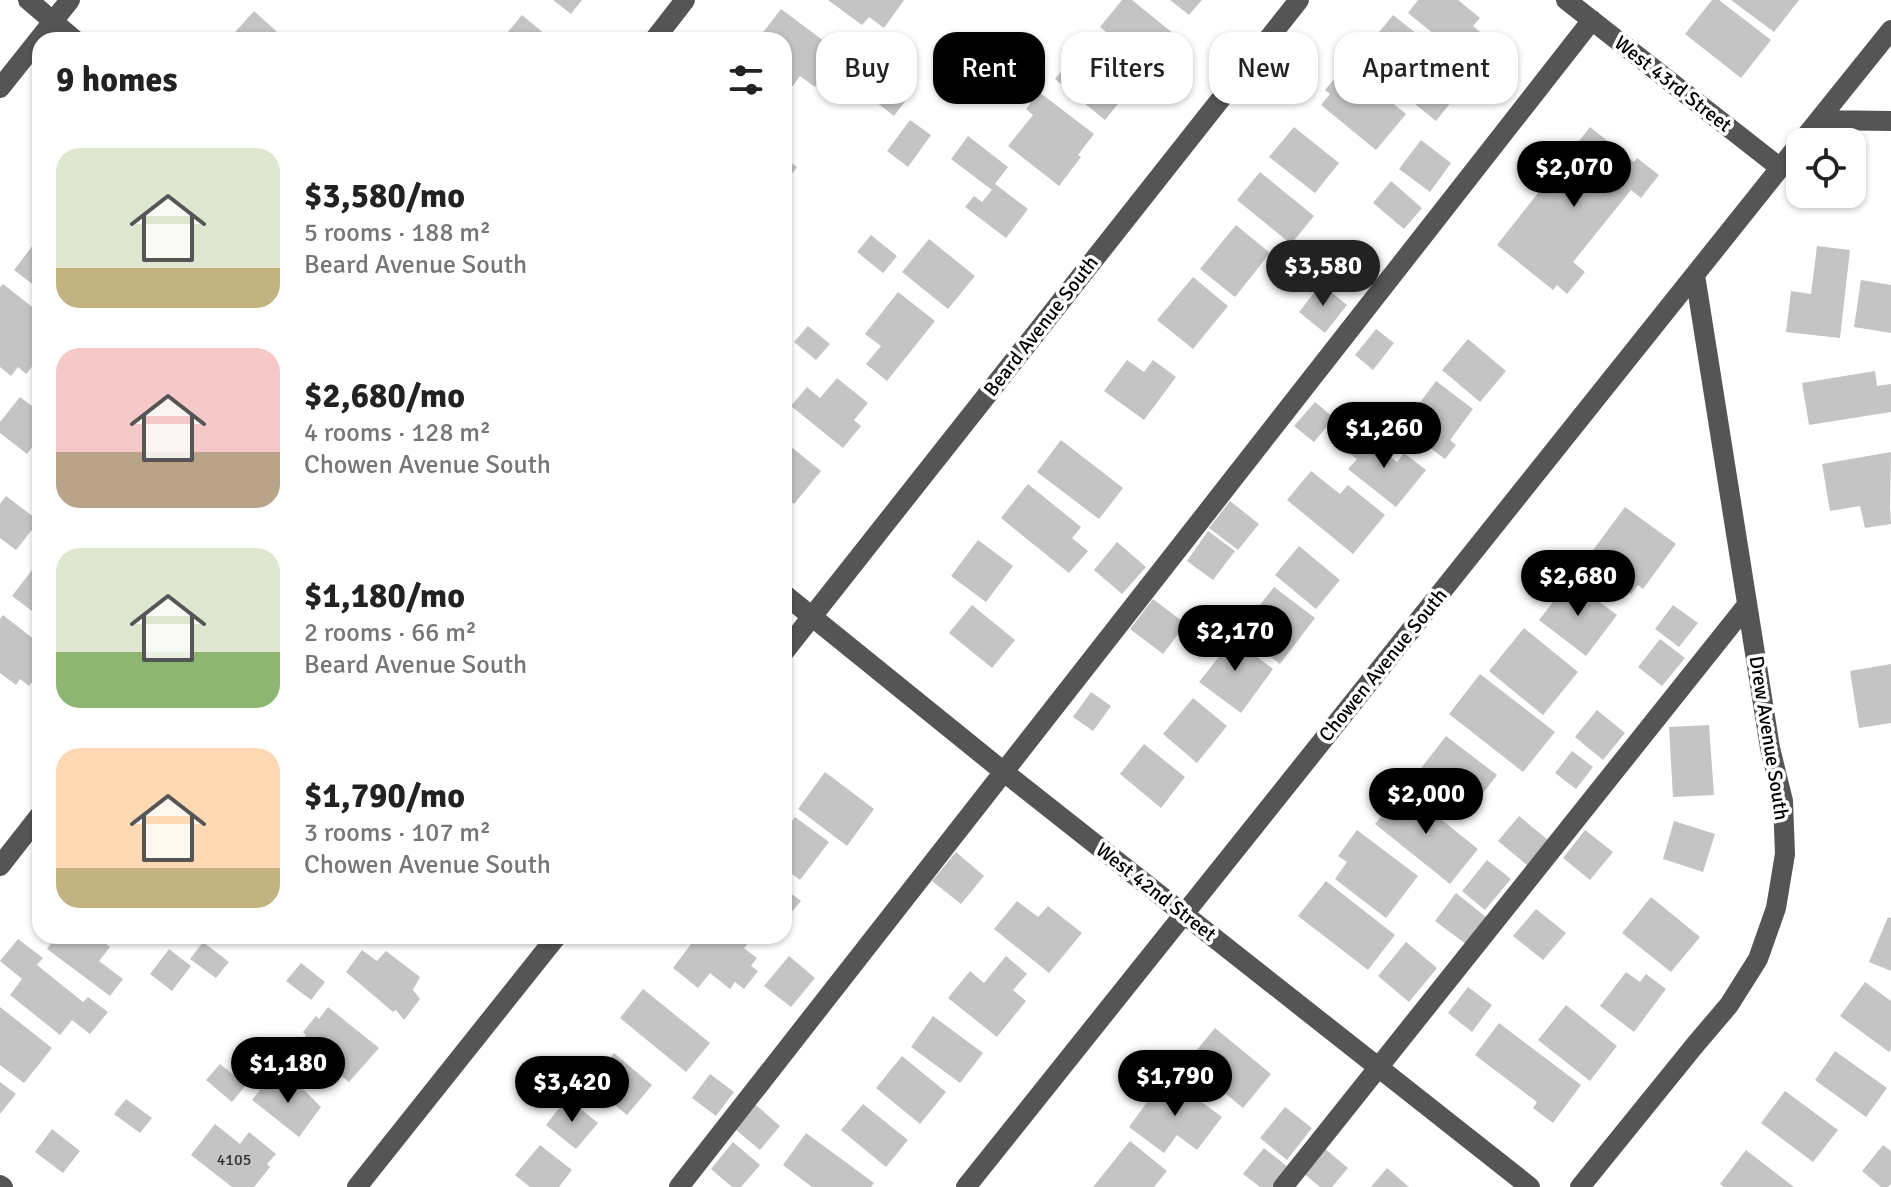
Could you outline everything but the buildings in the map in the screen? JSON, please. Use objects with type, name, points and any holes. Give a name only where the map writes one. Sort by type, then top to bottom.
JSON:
[{"type":"street","points":[[28,0],[66,32]]},
{"type":"street","points":[[44,32],[70,0]]},
{"type":"street","points":[[660,32],[685,0]]},
{"type":"street","name":"Beard Avenue South","points":[[792,642],[1299,0]]},
{"type":"street","name":"West 43rd Street","points":[[1566,0],[1779,167]]},
{"type":"street","points":[[679,1187],[1592,20]]},
{"type":"street","name":"Chowen Avenue South","points":[[1813,128],[1891,30]]},
{"type":"street","points":[[0,88],[32,48]]},
{"type":"street","points":[[1820,120],[1891,121]]},
{"type":"street","name":"Chowen Avenue South","points":[[966,1187],[1786,159]]},
{"type":"street","name":"Drew Avenue South","points":[[1580,1187],[1729,1005],[1758,959],[1776,908],[1785,854],[1783,801],[1770,748],[1695,275]]},
{"type":"street","name":"West 42nd Street","points":[[792,600],[1004,772],[1530,1187]]},
{"type":"street","points":[[1283,1187],[1747,605]]},
{"type":"street","points":[[0,866],[32,825]]},
{"type":"street","points":[[357,1187],[551,944]]}]
